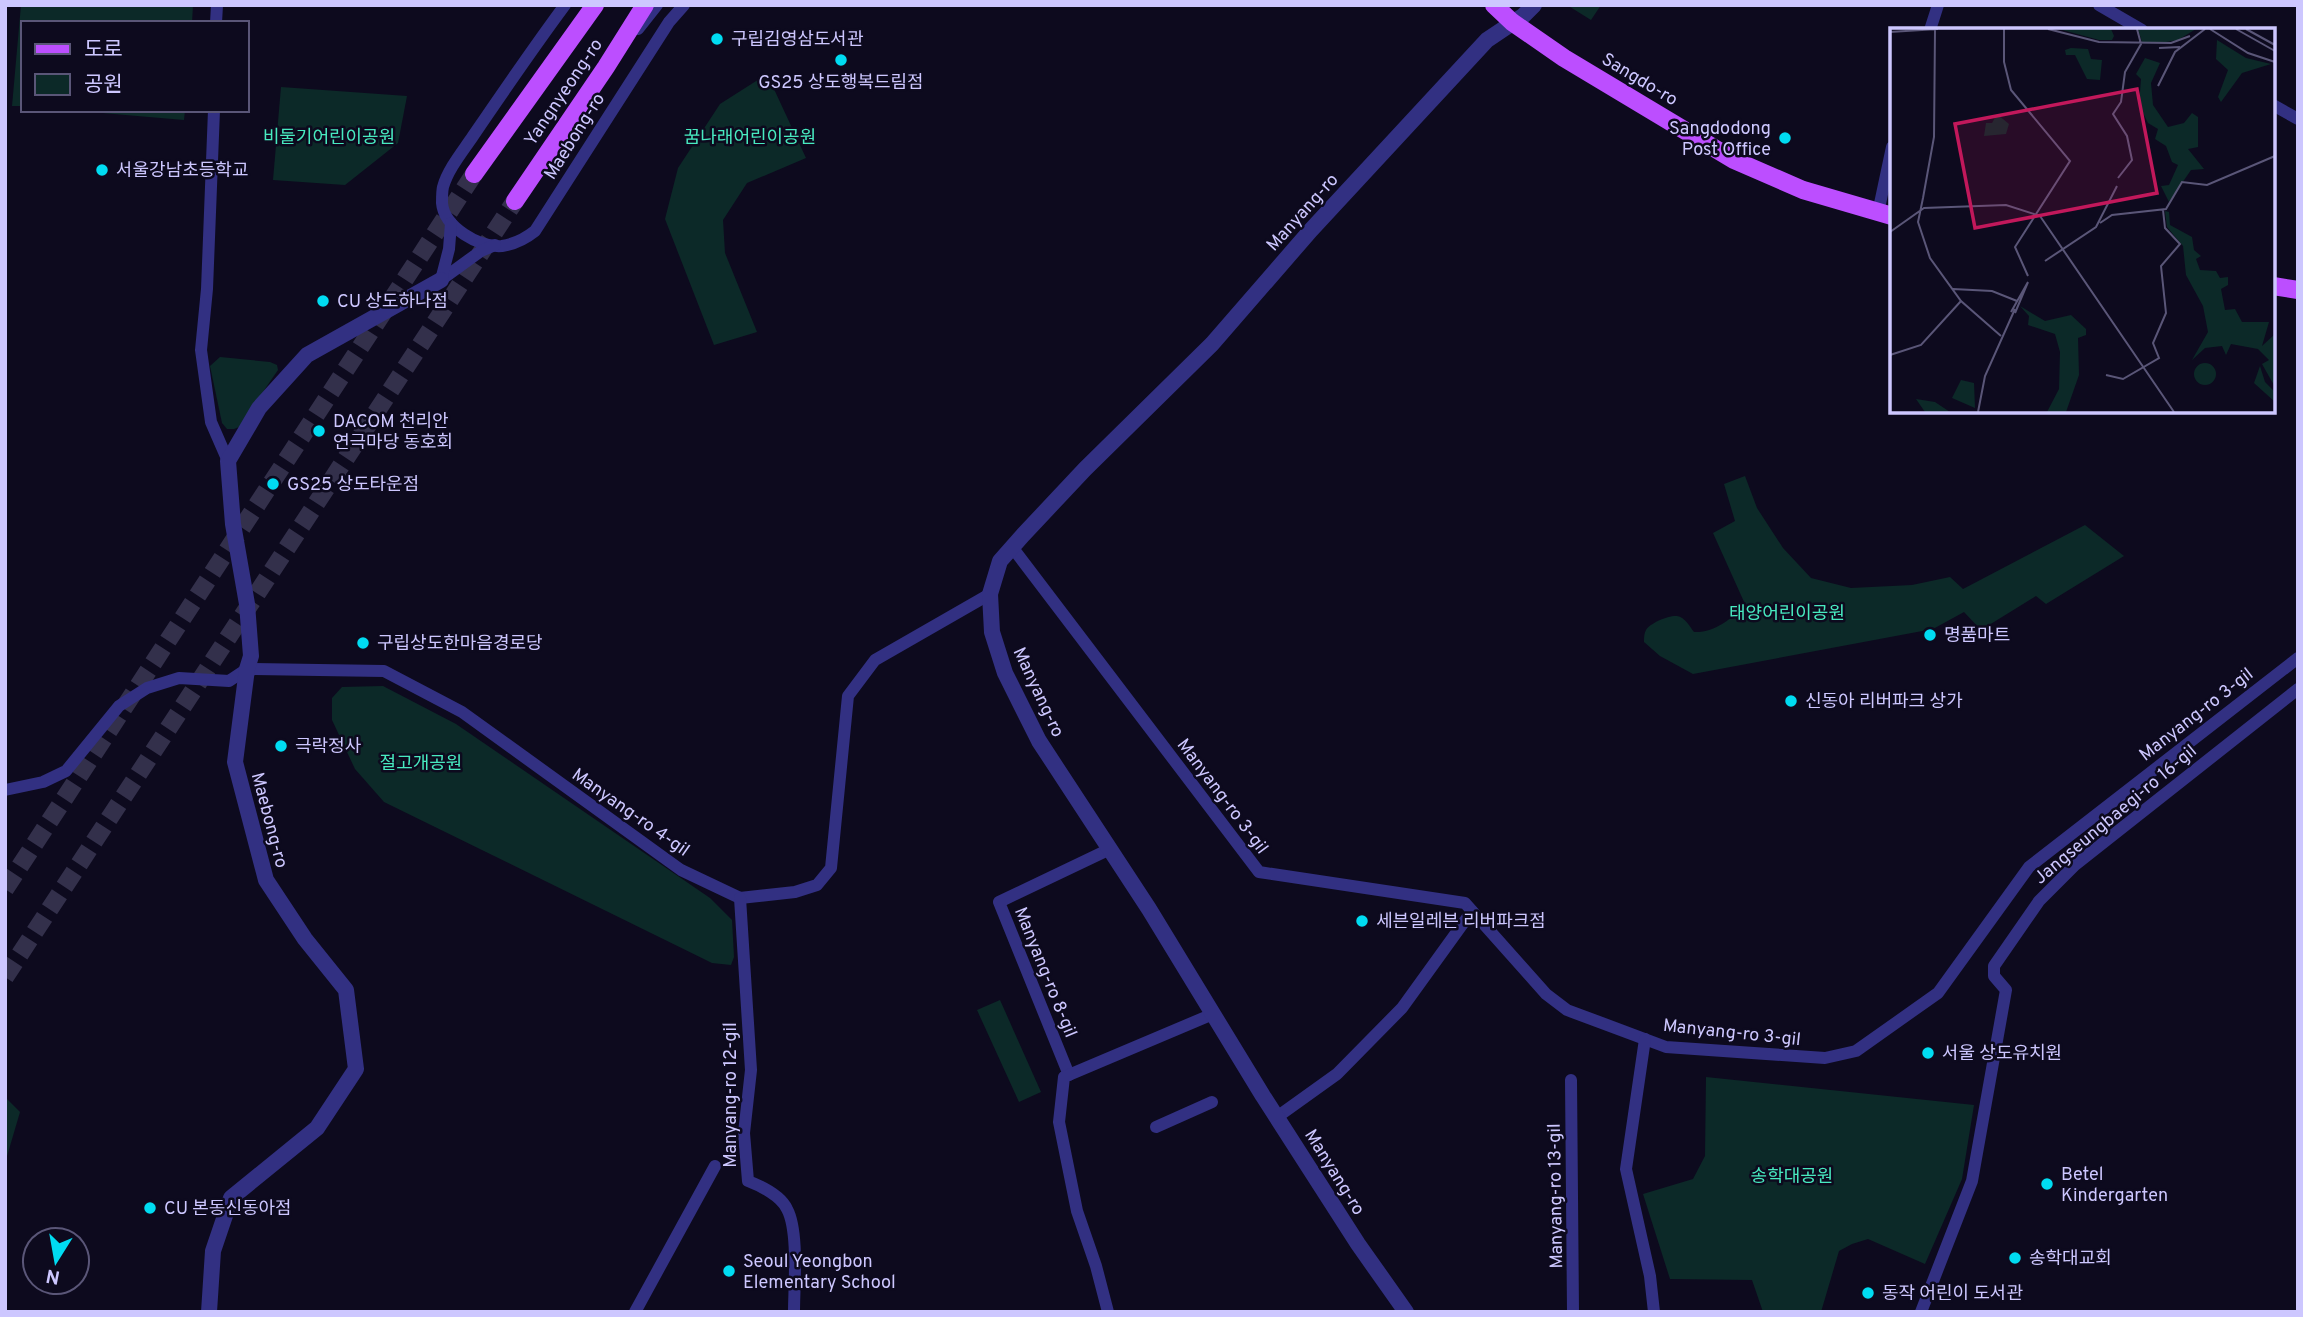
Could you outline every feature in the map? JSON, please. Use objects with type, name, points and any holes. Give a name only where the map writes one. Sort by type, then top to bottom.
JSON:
[{"type":"main road","name":"Yangnyeong-ro","points":[[474,174],[594,5]]},
{"type":"main road","name":"Yangnyeong-ro","points":[[515,201],[645,5]]},
{"type":"main road","name":"Sangdo-ro","points":[[1494,5],[1512,22],[1564,58],[1734,160],[1803,190],[1885,214]]},
{"type":"main road","points":[[2275,286],[2298,290]]},
{"type":"street","points":[[495,245],[485,244],[451,223],[445,216],[443,186],[523,61],[565,5]]},
{"type":"street","points":[[606,67],[657,5]]},
{"type":"street","name":"Maebong-ro","points":[[441,280],[481,251],[495,245],[522,241],[535,231],[669,22],[684,5]]},
{"type":"street","name":"Manyang-ro","points":[[1406,1312],[1358,1244],[1110,849],[1039,741],[1005,673],[992,632],[990,594],[1000,561],[1012,548],[1085,469],[1212,344],[1311,230],[1488,40],[1534,5]]},
{"type":"street","points":[[1931,28],[1938,5]]},
{"type":"street","points":[[2099,5],[2139,28]]},
{"type":"street","points":[[2275,105],[2298,118]]},
{"type":"street","points":[[214,112],[207,289],[201,350],[211,422],[228,461]]},
{"type":"street","points":[[1885,214],[1887,162],[1890,152]]},
{"type":"street","points":[[228,461],[259,408],[307,355],[441,280],[449,249],[451,223]]},
{"type":"street","name":"Maebong-ro","points":[[209,1312],[213,1251],[231,1198],[317,1128],[356,1069],[346,990],[305,939],[266,880],[235,762],[251,656],[247,604],[233,524],[228,461]]},
{"type":"street","name":"Manyang-ro 3-gil","points":[[1012,548],[1259,872],[1465,903],[1546,994],[1567,1010],[1666,1046],[1825,1058],[1856,1051],[1938,993],[2029,867],[2298,658]]},
{"type":"street","points":[[740,898],[795,892],[817,884],[831,868],[848,696],[875,660],[990,594]]},
{"type":"street","points":[[5,790],[43,782],[66,771],[119,706],[147,688],[179,678],[229,681],[247,669]]},
{"type":"street","name":"Manyang-ro 4-gil","points":[[247,669],[384,671],[462,712],[681,870],[740,898]]},
{"type":"street","name":"Jangseungbaegi-ro 16-gil","points":[[1921,1312],[1972,1181],[2006,990],[1994,976],[1994,966],[2039,901],[2075,865],[2298,689]]},
{"type":"street","name":"Manyang-ro 8-gil","points":[[1069,1075],[999,902],[1110,849]]},
{"type":"street","name":"Manyang-ro 12-gil","points":[[740,898],[751,1070],[744,1133],[748,1181],[761,1186],[787,1206],[793,1225],[794,1312]]},
{"type":"street","points":[[1277,1116],[1337,1074],[1402,1008],[1440,960],[1472,912]]},
{"type":"street","points":[[1108,1312],[1077,1211],[1059,1122],[1065,1077],[1213,1014]]},
{"type":"street","points":[[1645,1039],[1626,1169],[1650,1276],[1654,1312]]},
{"type":"street","name":"Manyang-ro 13-gil","points":[[1571,1080],[1573,1312]]},
{"type":"street","points":[[1156,1127],[1212,1102]]},
{"type":"street","points":[[635,1312],[715,1166]]},
{"type":"green space","points":[[21,5],[193,5],[192,21],[21,21],[21,106],[12,106]]},
{"type":"green space","points":[[1567,5],[1601,5],[1591,20]]},
{"type":"green space","name":"꿈나래어린이공원","points":[[767,74],[806,158],[747,183],[723,220],[725,253],[757,332],[714,345],[665,219],[678,168],[720,104]]},
{"type":"green space","name":"비둘기어린이공원","points":[[281,87],[407,96],[398,143],[345,185],[273,180]]},
{"type":"green space","points":[[90,112],[185,112],[184,120]]},
{"type":"green space","points":[[220,357],[270,362],[277,365],[278,370],[239,427],[234,429],[227,429],[222,423],[210,366]]},
{"type":"green space","name":"태양어린이공원","points":[[1745,476],[1757,508],[1783,548],[1811,578],[1851,588],[1912,585],[1950,577],[1963,589],[2085,525],[2124,556],[2046,604],[2036,596],[1981,630],[1964,612],[1933,629],[1693,674],[1660,656],[1644,642],[1645,633],[1655,622],[1674,616],[1687,622],[1694,632],[1709,630],[1728,620],[1745,604],[1713,533],[1735,521],[1724,484]]},
{"type":"green space","name":"절고개공원","points":[[383,686],[456,724],[710,898],[732,920],[734,957],[731,965],[712,963],[384,802],[355,769],[332,720],[332,698],[342,687]]},
{"type":"green space","points":[[1000,1000],[1041,1092],[1019,1102],[977,1010]]},
{"type":"green space","name":"송학대공원","points":[[1706,1077],[1974,1105],[1962,1179],[1925,1264],[1868,1239],[1852,1244],[1839,1251],[1821,1312],[1763,1312],[1752,1280],[1670,1279],[1643,1194],[1693,1179],[1705,1156]]},
{"type":"green space","points":[[5,1097],[20,1112],[5,1163]]},
{"type":"tunnel","points":[[5,889],[474,174]]},
{"type":"tunnel","points":[[5,977],[515,201]]},
{"type":"place","name":"구립김영삼도서관","points":[[717,39]]},
{"type":"place","name":"GS25 상도행복드림점","points":[[841,60]]},
{"type":"place","name":"Sangdodong Post Office","points":[[1785,138]]},
{"type":"place","name":"서울강남초등학교","points":[[102,170]]},
{"type":"place","name":"CU 상도하나점","points":[[323,301]]},
{"type":"place","name":"DACOM 천리안 연극마당 동호회","points":[[319,431]]},
{"type":"place","name":"GS25 상도타운점","points":[[273,484]]},
{"type":"place","name":"명품마트","points":[[1930,635]]},
{"type":"place","name":"구립상도한마음경로당","points":[[363,643]]},
{"type":"place","name":"신동아 리버파크 상가","points":[[1791,701]]},
{"type":"place","name":"극락정사","points":[[281,746]]},
{"type":"place","name":"세븐일레븐 리버파크점","points":[[1362,921]]},
{"type":"place","name":"서울 상도유치원","points":[[1928,1053]]},
{"type":"place","name":"Betel Kindergarten","points":[[2047,1184]]},
{"type":"place","name":"CU 본동신동아점","points":[[150,1208]]},
{"type":"place","name":"송학대교회","points":[[2015,1258]]},
{"type":"place","name":"Seoul Yeongbon Elementary School","points":[[729,1271]]},
{"type":"place","name":"동작 어린이 도서관","points":[[1868,1293]]}]
